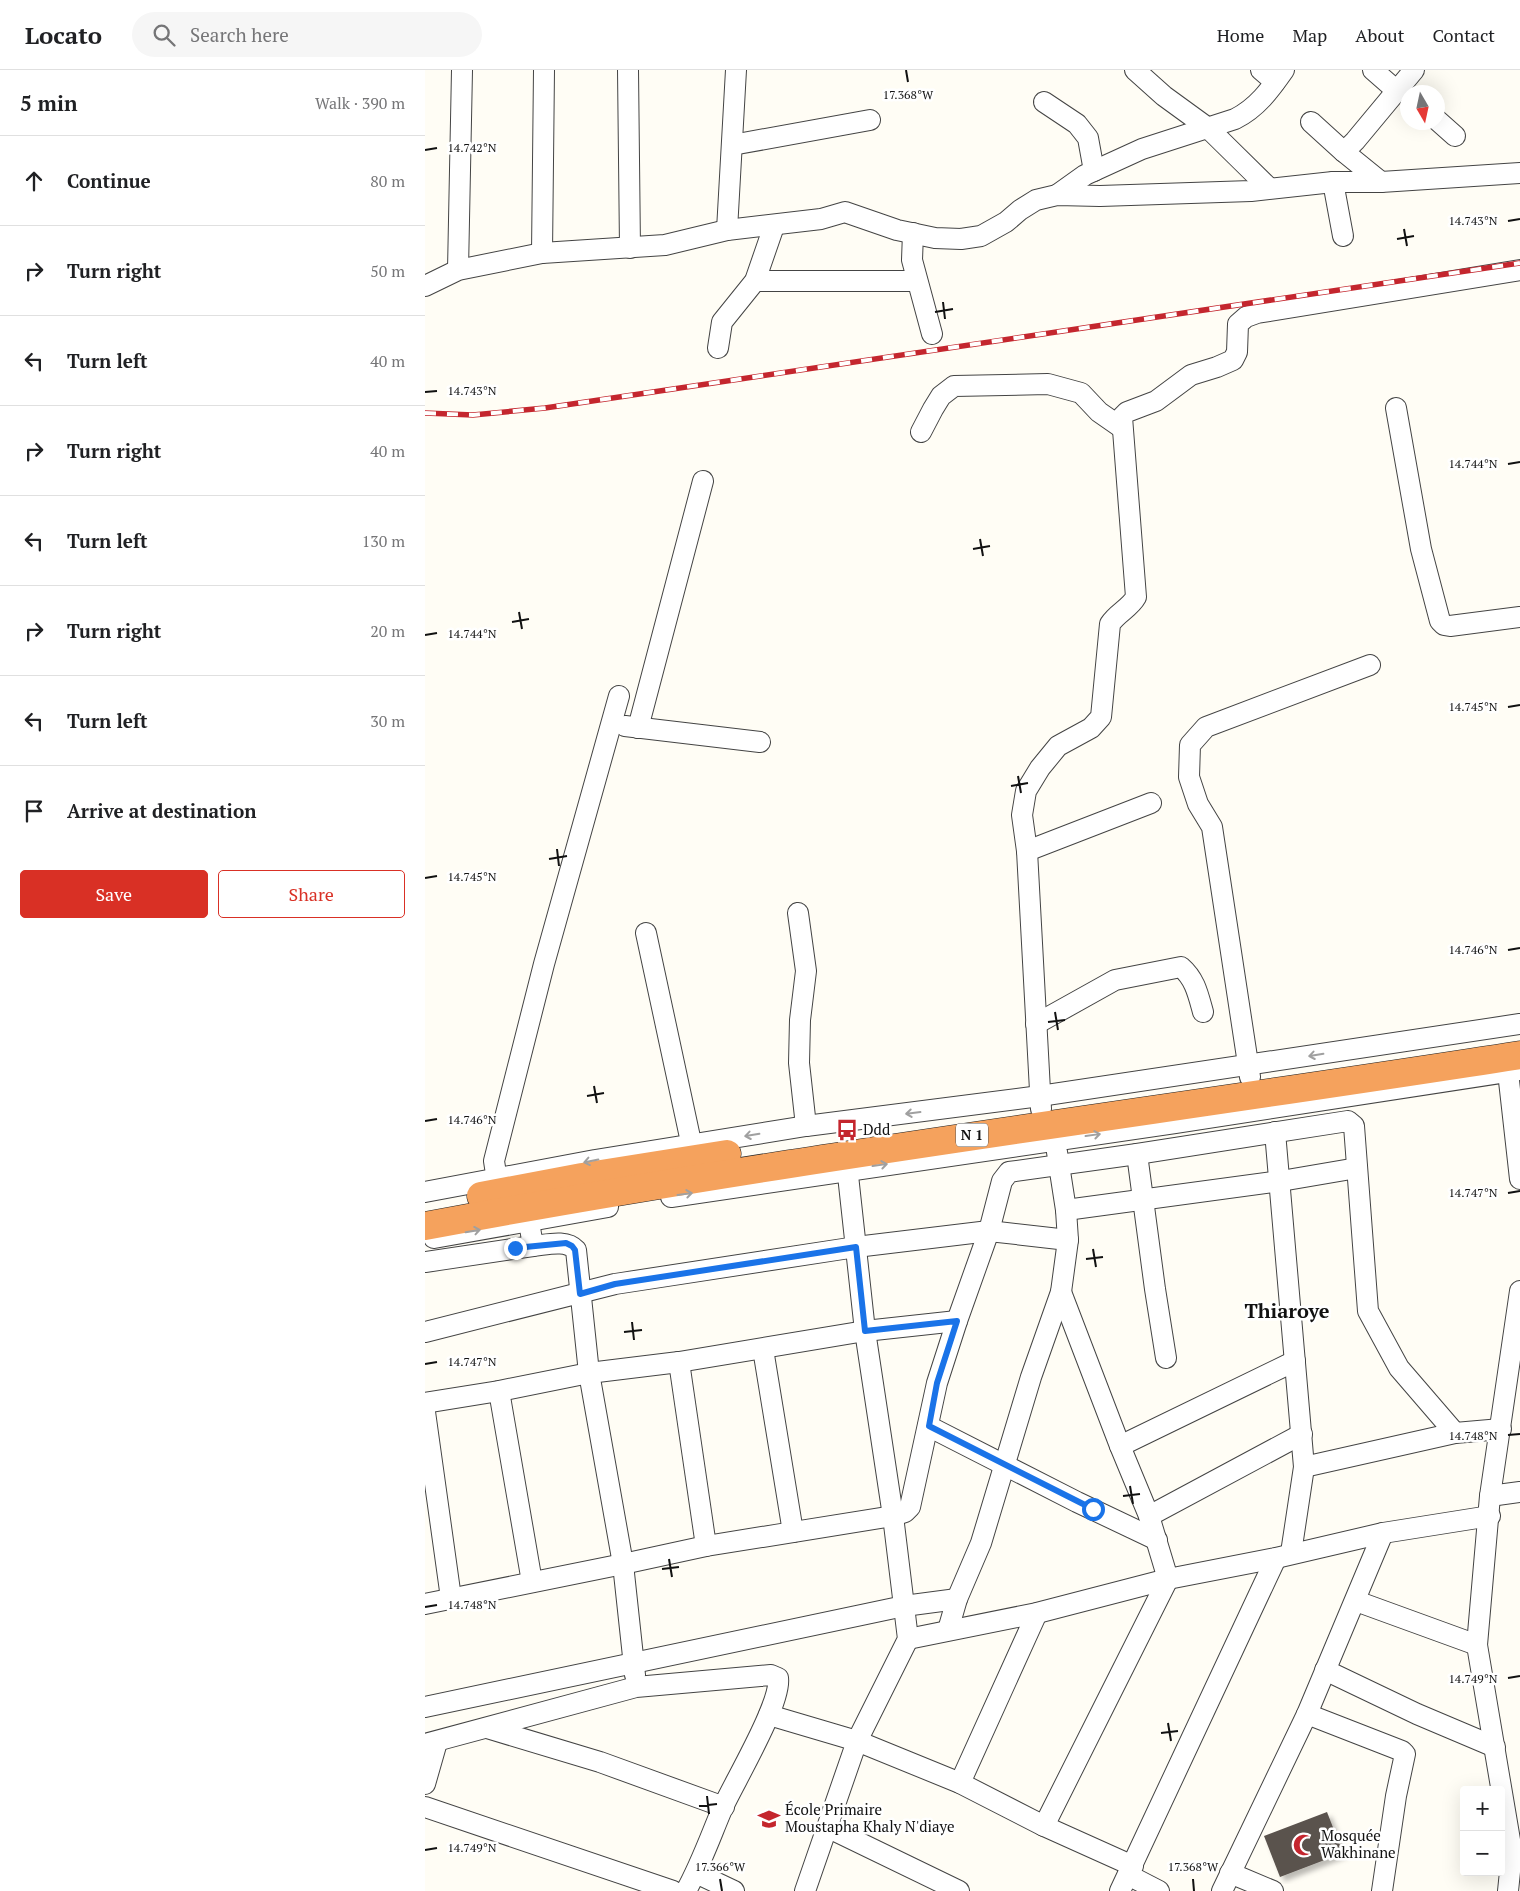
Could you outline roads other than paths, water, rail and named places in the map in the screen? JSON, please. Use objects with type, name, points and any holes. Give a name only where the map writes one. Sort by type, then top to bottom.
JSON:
[{"type":"highway","name":"N 1","points":[[425,1226],[847,1162],[1250,1072],[1520,1037]]},
{"type":"highway","name":"N 1","points":[[425,1207],[499,1186],[693,1151],[1047,1117],[1516,1065]]},
{"type":"street","points":[[458,270],[462,70]]},
{"type":"street","points":[[542,254],[544,70]]},
{"type":"street","points":[[628,70],[631,248]]},
{"type":"street","points":[[727,230],[736,70]]},
{"type":"street","points":[[1135,70],[1165,96],[1208,128],[1269,188]]},
{"type":"street","points":[[1373,70],[1400,89]]},
{"type":"street","points":[[1405,85],[1414,70]]},
{"type":"street","points":[[1057,195],[1085,175],[1142,149],[1235,119],[1249,112],[1266,94],[1274,74]]},
{"type":"street","points":[[1344,152],[1400,92]]},
{"type":"street","points":[[1044,102],[1077,124],[1088,138],[1094,171]]},
{"type":"street","points":[[732,145],[870,120]]},
{"type":"street","points":[[1311,122],[1381,182]]},
{"type":"street","points":[[1445,127],[1455,136]]},
{"type":"street","points":[[425,286],[458,270],[542,254],[665,245],[727,230],[775,226],[821,219],[845,212],[897,230],[935,238],[961,239],[981,236],[1006,222],[1036,200],[1057,195],[1100,196],[1251,191],[1333,182],[1381,182],[1520,173]]},
{"type":"street","points":[[1333,182],[1343,236]]},
{"type":"street","points":[[719,348],[722,322],[755,281],[775,226]]},
{"type":"street","points":[[913,233],[912,260],[932,334]]},
{"type":"street","points":[[948,1630],[957,1599],[981,1543],[1003,1464],[1061,1292],[1068,1240],[1066,1210],[1059,1164],[1047,1117],[1036,1024],[1027,851],[1022,814],[1026,791],[1040,768],[1059,746],[1091,728],[1101,716],[1110,624],[1116,615],[1132,604],[1136,597],[1122,417],[1127,412],[1156,401],[1191,375],[1233,360],[1237,352],[1238,324],[1246,317],[1520,270]]},
{"type":"street","points":[[755,281],[917,281]]},
{"type":"street","points":[[921,432],[941,396],[954,386],[1048,384],[1081,393],[1099,412],[1122,428]]},
{"type":"street","points":[[1396,408],[1421,549],[1441,620],[1444,625],[1450,626],[1520,617]]},
{"type":"street","points":[[638,728],[703,481]]},
{"type":"street","points":[[1370,665],[1206,727],[1191,745],[1189,777],[1198,804],[1213,827],[1250,1072],[1520,1024]]},
{"type":"street","points":[[425,1192],[499,1186],[494,1161],[544,964],[619,696]]},
{"type":"street","points":[[611,725],[760,742]]},
{"type":"street","points":[[1027,851],[1151,803]]},
{"type":"street","points":[[798,913],[806,971],[799,1063],[805,1126]]},
{"type":"street","points":[[646,933],[693,1151],[805,1126],[1047,1117]]},
{"type":"street","points":[[1036,1024],[1115,980],[1181,967],[1189,974],[1195,986],[1203,1012]]},
{"type":"street","points":[[1516,1065],[1520,1180]]},
{"type":"street","points":[[425,1604],[706,1546],[893,1516],[905,1512],[910,1508],[937,1383],[989,1231],[1005,1176],[1009,1172],[1348,1121],[1354,1126],[1368,1311],[1399,1368],[1455,1433]]},
{"type":"street","points":[[1127,1877],[1283,1555],[1304,1466],[1281,1181],[1275,1132]]},
{"type":"street","points":[[1137,1154],[1142,1200],[1166,1358]]},
{"type":"street","points":[[805,1891],[829,1828],[857,1741],[908,1640],[893,1516],[865,1331],[847,1162]]},
{"type":"street","points":[[1066,1210],[1281,1181],[1357,1168]]},
{"type":"street","points":[[425,1239],[529,1222],[644,1194]]},
{"type":"street","points":[[529,1222],[533,1246]]},
{"type":"street","points":[[425,1332],[615,1284],[856,1247],[989,1231],[1068,1240]]},
{"type":"street","points":[[425,1262],[566,1243],[575,1250],[589,1373],[623,1564],[636,1687]]},
{"type":"street","points":[[1508,1891],[1512,1852],[1477,1645],[1491,1496],[1520,1291]]},
{"type":"street","points":[[1044,1826],[1168,1579],[1149,1516],[1061,1292]]},
{"type":"street","points":[[425,1403],[499,1391],[589,1373],[679,1362],[865,1331],[957,1321]]},
{"type":"street","points":[[763,1349],[793,1532]]},
{"type":"street","points":[[1120,1446],[1295,1361]]},
{"type":"street","points":[[679,1362],[706,1546]]},
{"type":"street","points":[[499,1391],[532,1582]]},
{"type":"street","points":[[425,1412],[451,1598]]},
{"type":"street","points":[[929,1426],[1077,1502],[1157,1540]]},
{"type":"street","points":[[1304,1466],[1455,1433],[1501,1428]]},
{"type":"street","points":[[1149,1516],[1302,1434]]},
{"type":"street","points":[[1491,1496],[1520,1492]]},
{"type":"street","points":[[908,1640],[948,1630],[1037,1613],[1168,1579],[1383,1533],[1490,1516]]},
{"type":"street","points":[[1222,1891],[1307,1714],[1383,1533]]},
{"type":"street","points":[[425,1708],[905,1606],[957,1599]]},
{"type":"street","points":[[1356,1601],[1477,1645]]},
{"type":"street","points":[[959,1783],[1037,1613]]},
{"type":"street","points":[[1325,1670],[1417,1714],[1495,1747]]},
{"type":"street","points":[[425,1784],[431,1743],[636,1687],[771,1676],[778,1678],[779,1685],[769,1715],[723,1807],[696,1874],[686,1891]]},
{"type":"street","points":[[1307,1714],[1402,1751],[1405,1754],[1396,1796],[1382,1891]]},
{"type":"street","points":[[769,1715],[857,1741],[959,1783],[1044,1826],[1127,1877],[1159,1891]]},
{"type":"street","points":[[487,1728],[600,1762],[723,1807]]},
{"type":"street","points":[[425,1807],[673,1891]]},
{"type":"street","points":[[829,1828],[959,1891]]},
{"type":"street","points":[[1230,1873],[1273,1891]]},
{"type":"street","points":[[696,1874],[734,1891]]},
{"type":"railway","points":[[425,413],[473,415],[545,408],[1520,263]]},
{"type":"place","name":"Ddd","points":[[847,1130]]},
{"type":"place","name":"École Primaire Moustapha Khaly N'diaye","points":[[769,1819]]},
{"type":"place","name":"Mosquée Wakhinane","points":[[1304,1845]]},
{"type":"district","name":"Thiaroye","points":[[1287,1311]]}]
